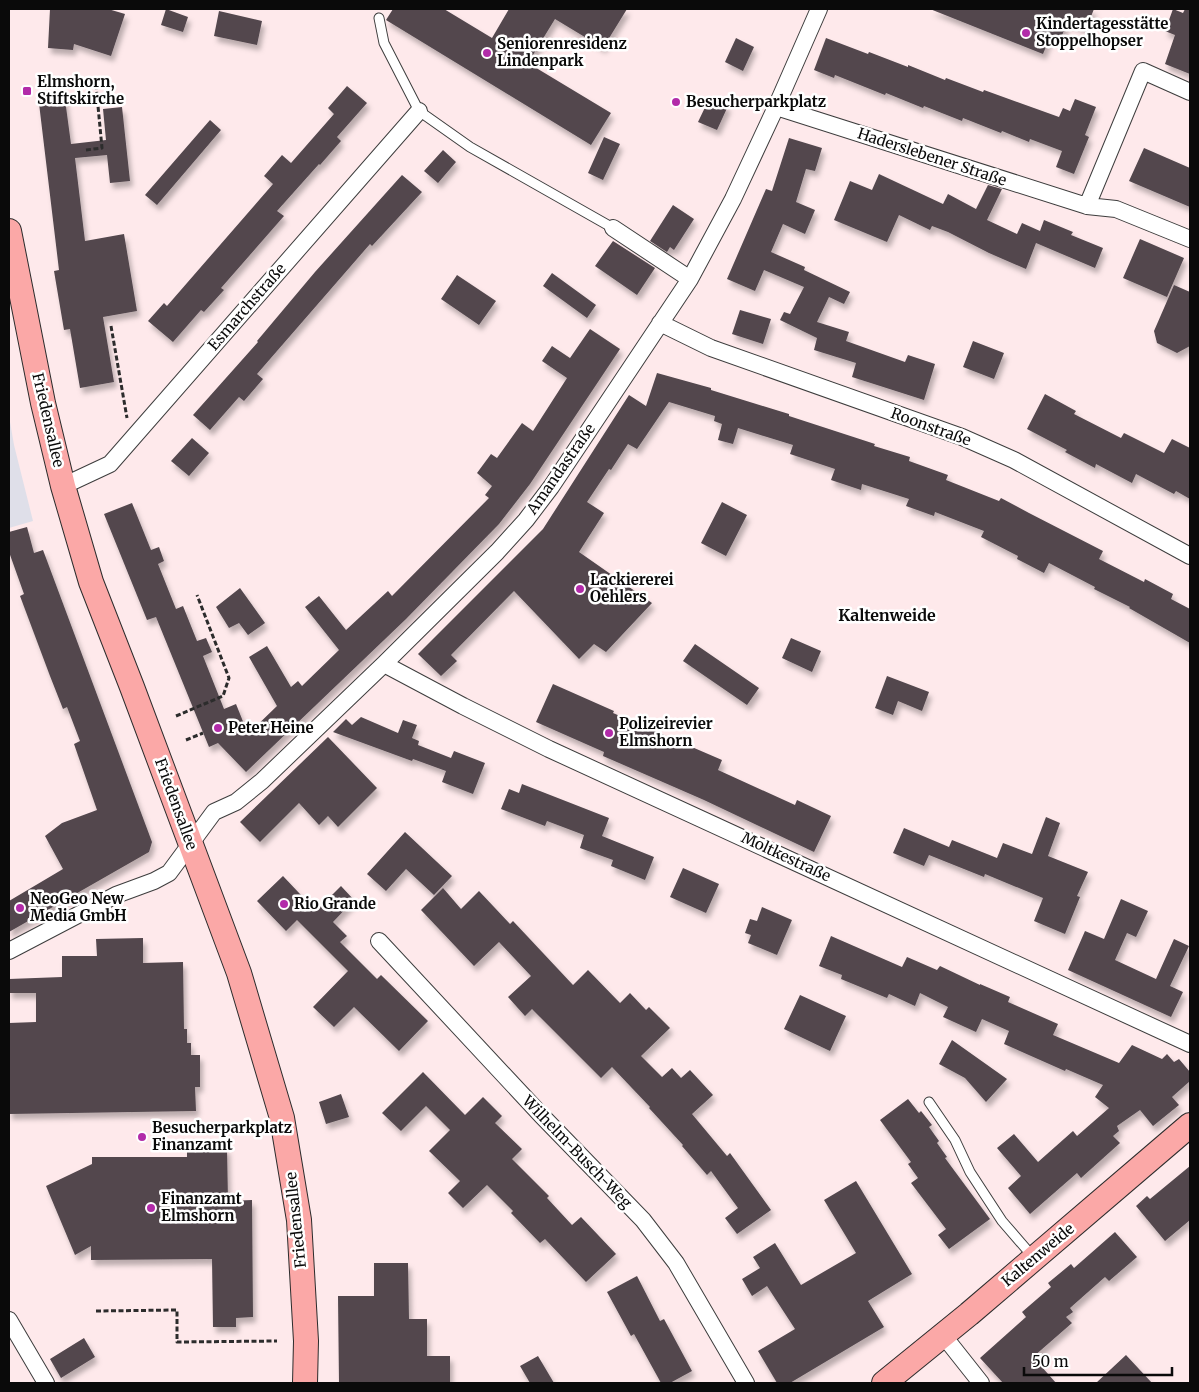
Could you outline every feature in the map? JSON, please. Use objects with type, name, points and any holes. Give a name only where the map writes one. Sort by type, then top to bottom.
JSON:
[{"type":"main road","name":"Friedensallee","points":[[9,231],[63,486],[91,582],[239,973],[282,1118],[299,1220],[306,1341],[305,1383]]},
{"type":"main road","name":"Kaltenweide","points":[[884,1383],[1190,1125]]},
{"type":"street","name":"Amandastraße","points":[[9,951],[116,895],[154,881],[169,873],[214,812],[236,802],[262,781],[384,664],[497,552],[526,520],[551,487],[690,279],[733,199],[819,9]]},
{"type":"street","points":[[1087,206],[1143,71],[1190,92]]},
{"type":"street","name":"Haderslebener Straße","points":[[776,107],[1087,206],[1116,209],[1190,239]]},
{"type":"street","name":"Esmarchstraße","points":[[63,486],[110,464],[419,111]]},
{"type":"street","points":[[613,228],[690,279]]},
{"type":"street","name":"Roonstraße","points":[[660,323],[711,348],[962,437],[1014,460],[1190,556]]},
{"type":"street","name":"Moltkestraße","points":[[384,664],[463,706],[549,748],[1190,1044]]},
{"type":"street","name":"Wilhelm-Busch-Weg","points":[[379,941],[542,1116],[643,1220],[676,1263],[746,1383]]},
{"type":"street","points":[[9,1320],[14,1338],[46,1383]]},
{"type":"street","points":[[943,1335],[981,1383]]},
{"type":"lane","points":[[379,18],[384,43],[419,111],[470,147],[613,228]]},
{"type":"lane","points":[[929,1102],[955,1140],[970,1172],[993,1208],[1034,1258]]},
{"type":"path","points":[[86,150],[102,148],[96,85]]},
{"type":"path","points":[[111,326],[128,425],[133,438]]},
{"type":"path","points":[[176,716],[223,696],[229,678],[197,594]]},
{"type":"path","points":[[186,740],[203,733]]},
{"type":"path","points":[[96,1311],[177,1310],[177,1342],[277,1341]]},
{"type":"shaded area","points":[[9,416],[14,445],[33,521],[9,528]]},
{"type":"building","points":[[50,9],[108,9],[125,14],[111,56],[74,44],[73,50],[48,48]]},
{"type":"building","points":[[166,9],[188,17],[183,32],[161,25]]},
{"type":"building","name":"Seniorenresidenz Lindenpark","points":[[393,9],[444,9],[492,38],[509,9],[627,9],[603,48],[555,19],[528,63],[611,113],[591,145],[386,20]]},
{"type":"building","name":"Kindertagesstätte Stoppelhopser","points":[[930,9],[1094,9],[1086,29],[1067,22],[1060,41],[1050,37],[1043,54]]},
{"type":"building","points":[[1173,9],[1183,13],[1185,9],[1190,9],[1190,74],[1165,64],[1175,35],[1165,31]]},
{"type":"building","points":[[219,11],[262,21],[257,45],[214,36]]},
{"type":"building","points":[[736,38],[754,47],[743,71],[725,62]]},
{"type":"building","points":[[826,38],[868,54],[869,52],[945,80],[946,78],[983,92],[984,90],[1059,117],[1063,108],[1070,111],[1075,99],[1096,107],[1085,135],[1089,137],[1074,174],[1056,167],[1062,151],[1030,139],[1029,142],[1002,131],[1001,133],[963,118],[962,121],[886,93],[885,95],[835,75],[834,78],[814,70]]},
{"type":"building","points":[[347,86],[367,103],[337,137],[341,141],[277,211],[284,216],[221,288],[224,290],[204,312],[201,310],[173,342],[148,321],[164,303],[167,306],[273,184],[264,176],[282,155],[291,163],[334,114],[328,108]]},
{"type":"building","points":[[64,92],[71,144],[106,140],[103,109],[122,107],[130,181],[110,183],[107,155],[75,158],[85,241],[124,234],[137,311],[103,317],[114,382],[80,388],[70,329],[64,330],[54,271],[59,270],[38,95]]},
{"type":"building","points":[[710,97],[728,106],[717,130],[698,122]]},
{"type":"building","points":[[210,120],[221,130],[157,205],[145,195]]},
{"type":"building","points":[[604,137],[620,144],[603,180],[588,173]]},
{"type":"building","points":[[789,138],[822,148],[815,171],[806,169],[796,202],[815,210],[805,234],[783,224],[771,252],[805,267],[804,270],[850,292],[844,304],[829,297],[817,322],[849,332],[846,341],[905,362],[908,355],[935,364],[924,400],[852,377],[856,363],[814,350],[817,338],[780,320],[784,312],[790,314],[804,287],[764,270],[755,291],[727,279],[766,189],[772,191]]},
{"type":"building","points":[[1144,148],[1190,168],[1190,207],[1129,181]]},
{"type":"building","points":[[443,150],[456,162],[438,183],[424,171]]},
{"type":"building","points":[[879,174],[943,204],[948,194],[976,209],[988,185],[1002,189],[987,220],[1017,234],[1022,223],[1040,231],[1044,220],[1073,232],[1071,235],[1103,248],[1095,268],[1036,243],[1026,269],[948,232],[932,226],[930,230],[899,215],[887,242],[834,220],[850,181],[872,190]]},
{"type":"building","points":[[402,175],[422,192],[372,246],[370,244],[257,374],[263,379],[244,401],[239,397],[210,430],[193,415],[258,342],[315,272]]},
{"type":"building","points":[[673,205],[694,219],[674,250],[670,247],[667,252],[650,241]]},
{"type":"building","points":[[1140,239],[1184,258],[1167,297],[1123,278]]},
{"type":"building","points":[[613,241],[655,268],[637,295],[595,266]]},
{"type":"building","points":[[552,273],[596,305],[587,318],[543,286]]},
{"type":"building","points":[[457,275],[496,301],[479,325],[441,299]]},
{"type":"building","points":[[1174,285],[1190,292],[1190,346],[1177,353],[1157,343],[1154,331]]},
{"type":"building","points":[[740,310],[771,319],[763,344],[732,334]]},
{"type":"building","points":[[590,329],[620,349],[530,484],[499,524],[406,619],[246,772],[218,743],[209,747],[156,617],[147,620],[104,514],[132,503],[151,550],[159,547],[164,561],[158,564],[176,609],[183,606],[197,641],[206,638],[212,652],[203,656],[224,709],[236,704],[248,734],[277,706],[249,657],[267,646],[291,687],[298,681],[302,686],[339,650],[305,607],[319,596],[346,630],[388,591],[392,596],[489,498],[485,495],[492,486],[477,473],[491,454],[497,458],[522,423],[533,431],[567,378],[542,361],[552,346],[570,358]]},
{"type":"building","points":[[973,341],[1004,353],[994,379],[963,367]]},
{"type":"building","points":[[657,373],[711,388],[711,390],[789,414],[789,416],[875,444],[874,446],[910,457],[909,461],[948,475],[946,480],[999,501],[1001,498],[1103,551],[1099,559],[1144,582],[1145,579],[1173,594],[1171,599],[1190,609],[1190,643],[1130,607],[1094,589],[1095,587],[1049,563],[1044,573],[1017,559],[1018,556],[981,537],[984,531],[935,512],[934,516],[906,506],[909,499],[862,484],[861,490],[831,480],[835,469],[790,454],[793,445],[738,428],[733,444],[718,440],[722,424],[714,421],[715,416],[669,402],[637,449],[628,444],[587,502],[604,513],[579,552],[652,603],[606,652],[594,644],[579,659],[514,591],[451,655],[457,661],[441,676],[418,654],[543,529],[629,395],[646,406]]},
{"type":"building","points":[[1045,394],[1076,411],[1074,414],[1121,438],[1124,433],[1164,453],[1172,439],[1190,448],[1190,499],[1176,491],[1174,494],[1136,474],[1132,483],[1096,464],[1095,468],[1065,452],[1067,450],[1027,429]]},
{"type":"building","points":[[192,438],[209,453],[189,476],[171,461]]},
{"type":"building","points":[[722,502],[747,515],[726,556],[701,543]]},
{"type":"building","points":[[27,527],[34,553],[43,550],[152,842],[149,852],[9,932],[9,901],[63,869],[45,836],[62,823],[97,810],[74,744],[80,741],[67,707],[63,709],[50,676],[20,596],[24,594],[9,552],[9,532]]},
{"type":"building","points":[[240,588],[265,623],[248,635],[239,623],[229,628],[216,607]]},
{"type":"building","points":[[791,638],[821,651],[812,672],[782,658]]},
{"type":"building","points":[[695,644],[759,688],[747,705],[683,661]]},
{"type":"building","points":[[887,676],[929,692],[922,711],[898,701],[893,715],[875,708]]},
{"type":"building","name":"Polizeirevier Elmshorn","points":[[553,684],[614,711],[613,713],[722,760],[718,770],[795,805],[797,800],[831,816],[814,852],[704,800],[603,756],[604,752],[536,722]]},
{"type":"building","points":[[361,717],[398,733],[403,720],[417,725],[412,738],[419,741],[418,745],[451,758],[454,751],[485,763],[473,794],[442,782],[446,771],[413,759],[412,761],[333,732],[346,719],[352,725]]},
{"type":"building","points":[[328,737],[377,788],[338,827],[328,816],[319,825],[299,803],[260,842],[240,822]]},
{"type":"building","points":[[522,784],[609,818],[602,836],[654,857],[645,880],[611,866],[613,860],[580,848],[584,835],[547,821],[545,826],[501,809],[509,789],[519,793]]},
{"type":"building","points":[[1046,817],[1060,823],[1048,856],[1088,872],[1077,896],[1080,897],[1065,934],[1034,921],[1043,898],[985,874],[984,877],[929,855],[924,866],[893,853],[904,828],[949,847],[952,840],[997,858],[1003,843],[1032,854]]},
{"type":"building","points":[[405,832],[452,876],[434,895],[406,869],[386,891],[367,874]]},
{"type":"building","points":[[683,868],[719,884],[706,913],[670,897]]},
{"type":"building","points":[[283,876],[316,911],[341,886],[354,900],[333,922],[347,936],[340,942],[377,979],[381,975],[428,1021],[399,1051],[354,1007],[334,1027],[313,1007],[348,971],[297,920],[286,931],[257,901]]},
{"type":"building","points":[[443,888],[461,909],[479,891],[510,924],[513,921],[573,985],[588,970],[620,1003],[630,993],[646,1010],[649,1007],[670,1028],[641,1056],[662,1077],[672,1068],[681,1078],[690,1070],[713,1095],[692,1114],[727,1156],[730,1153],[771,1210],[737,1234],[725,1218],[738,1208],[711,1171],[707,1175],[650,1107],[612,1067],[601,1078],[532,1009],[525,1016],[508,997],[531,976],[499,942],[474,966],[421,910]]},
{"type":"building","points":[[1121,899],[1148,911],[1136,937],[1127,933],[1115,960],[1156,979],[1174,939],[1189,946],[1170,986],[1183,992],[1171,1017],[1068,970],[1085,931],[1104,939]]},
{"type":"building","points":[[762,907],[792,920],[777,955],[748,943],[751,935],[745,933],[750,919],[757,921]]},
{"type":"building","points":[[831,936],[902,967],[907,957],[937,970],[940,966],[1010,997],[1008,1002],[1058,1024],[1053,1035],[1119,1063],[1132,1045],[1162,1059],[1167,1054],[1174,1062],[1179,1059],[1190,1072],[1190,1081],[1172,1097],[1179,1105],[1153,1126],[1140,1110],[1117,1126],[1119,1131],[1113,1136],[1120,1143],[1081,1178],[1077,1173],[1030,1214],[1008,1188],[1021,1176],[997,1148],[1014,1134],[1038,1162],[1073,1131],[1077,1136],[1109,1108],[1095,1097],[1103,1085],[1066,1069],[1065,1071],[1004,1044],[1009,1031],[982,1019],[976,1032],[943,1017],[948,1007],[920,993],[915,1006],[889,994],[887,998],[841,979],[842,975],[819,966]]},
{"type":"building","points":[[143,938],[143,963],[183,962],[184,1029],[187,1029],[187,1043],[191,1043],[191,1055],[200,1055],[200,1087],[195,1087],[196,1111],[9,1114],[9,1023],[36,1022],[36,993],[9,993],[9,979],[62,977],[62,956],[97,956],[96,939]]},
{"type":"building","points":[[800,995],[846,1016],[830,1051],[784,1029]]},
{"type":"building","points":[[952,1040],[1007,1079],[986,1102],[965,1078],[939,1064]]},
{"type":"building","points":[[423,1072],[465,1115],[483,1097],[502,1116],[495,1123],[522,1149],[512,1159],[549,1196],[547,1198],[572,1225],[581,1217],[616,1254],[586,1282],[545,1239],[540,1243],[511,1213],[513,1211],[487,1185],[463,1208],[448,1193],[460,1181],[429,1151],[450,1130],[426,1106],[401,1131],[382,1113]]},
{"type":"building","points":[[341,1094],[349,1117],[326,1124],[319,1102]]},
{"type":"building","points":[[908,1099],[932,1125],[929,1127],[939,1141],[937,1143],[947,1157],[945,1158],[990,1219],[949,1249],[938,1235],[946,1229],[911,1183],[918,1178],[908,1164],[911,1162],[880,1120]]},
{"type":"building","points":[[187,1148],[227,1148],[228,1201],[252,1200],[253,1317],[236,1318],[236,1327],[213,1327],[212,1259],[91,1260],[91,1246],[75,1255],[46,1186],[92,1164],[92,1157],[187,1157]]},
{"type":"building","points":[[1190,1166],[1190,1220],[1165,1241],[1136,1206],[1147,1196],[1150,1199]]},
{"type":"building","points":[[856,1181],[912,1274],[868,1301],[884,1327],[790,1383],[777,1383],[758,1351],[795,1329],[767,1286],[752,1296],[742,1279],[760,1268],[753,1257],[775,1243],[801,1285],[856,1253],[824,1200]]},
{"type":"building","points":[[1115,1232],[1137,1257],[1109,1281],[1105,1277],[1070,1308],[1073,1312],[1066,1317],[1072,1323],[1033,1357],[1056,1383],[1003,1383],[980,1358],[1026,1317],[1022,1312],[1051,1287],[1048,1283],[1071,1264],[1074,1268]]},
{"type":"building","points":[[374,1263],[408,1263],[409,1319],[427,1319],[427,1356],[450,1356],[450,1383],[339,1383],[338,1296],[374,1296]]},
{"type":"building","points":[[637,1276],[660,1321],[664,1319],[692,1371],[670,1383],[661,1383],[634,1334],[631,1336],[607,1292]]},
{"type":"building","points":[[84,1338],[95,1357],[61,1378],[50,1359]]},
{"type":"building","points":[[1126,1355],[1152,1383],[1096,1383]]},
{"type":"building","points":[[538,1356],[554,1383],[530,1383],[520,1366]]},
{"type":"place","name":"Kindertagesstätte Stoppelhopser","points":[[1026,33]]},
{"type":"place","name":"Seniorenresidenz Lindenpark","points":[[487,53]]},
{"type":"place","name":"Elmshorn, Stiftskirche","points":[[27,91]]},
{"type":"place","name":"Besucherparkplatz","points":[[676,102]]},
{"type":"place","name":"Lackiererei Oehlers","points":[[580,589]]},
{"type":"place","name":"Peter Heine","points":[[218,728]]},
{"type":"place","name":"Polizeirevier Elmshorn","points":[[609,733]]},
{"type":"place","name":"Rio Grande","points":[[284,904]]},
{"type":"place","name":"NeoGeo New Media GmbH","points":[[20,908]]},
{"type":"place","name":"Besucherparkplatz Finanzamt","points":[[142,1137]]},
{"type":"place","name":"Finanzamt Elmshorn","points":[[151,1208]]},
{"type":"district","name":"Kaltenweide","points":[[887,615]]}]
